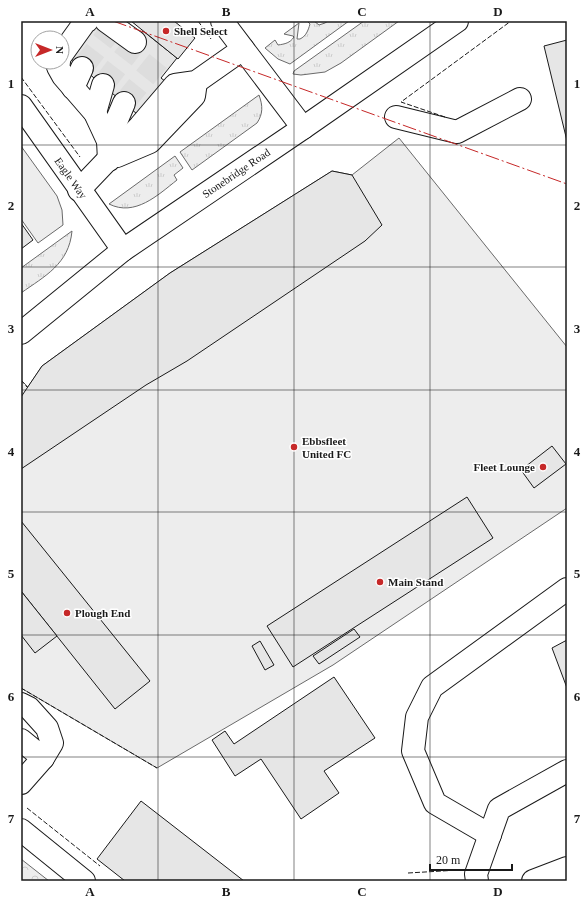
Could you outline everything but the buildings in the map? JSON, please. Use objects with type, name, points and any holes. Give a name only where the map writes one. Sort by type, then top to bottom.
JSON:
[{"type":"main road","points":[[70,43],[87,21]]},
{"type":"main road","points":[[222,21],[303,128]]},
{"type":"main road","name":"Stonebridge Road","points":[[21,332],[123,250],[457,21]]},
{"type":"main road","points":[[109,27],[135,42]]},
{"type":"main road","points":[[108,150],[150,142],[194,96],[196,82],[243,49]]},
{"type":"main road","points":[[73,88],[82,68]]},
{"type":"main road","points":[[167,69],[176,75],[196,82]]},
{"type":"main road","points":[[59,70],[62,76],[95,113],[108,150]]},
{"type":"main road","points":[[95,113],[103,85]]},
{"type":"main road","points":[[396,117],[457,132],[520,99]]},
{"type":"main road","points":[[79,190],[108,150],[124,103]]},
{"type":"main road","name":"Eagle Way","points":[[21,106],[79,190],[123,250]]},
{"type":"main road","points":[[490,835],[435,802],[413,751],[417,717],[432,687],[567,589]]},
{"type":"main road","points":[[21,704],[29,708],[48,728],[52,743],[43,758],[21,783]]},
{"type":"main road","points":[[21,740],[43,758]]},
{"type":"main road","points":[[477,881],[476,874],[499,809],[567,771]]},
{"type":"main road","points":[[21,830],[84,881]]},
{"type":"main road","points":[[533,881],[567,868]]},
{"type":"green space","points":[[307,21],[314,21],[319,25],[328,21],[349,21],[290,64],[278,59],[265,48],[275,40],[278,45],[291,41],[294,37],[293,36],[284,34],[299,23],[297,39],[302,38],[310,24]]},
{"type":"green space","points":[[364,21],[399,21],[341,63],[325,72],[301,75],[293,74],[294,71]]},
{"type":"green space","points":[[259,95],[262,110],[257,123],[192,170],[180,152]]},
{"type":"green space","points":[[175,156],[183,168],[174,175],[177,180],[154,198],[137,206],[128,208],[109,204]]},
{"type":"green space","points":[[72,231],[70,242],[61,261],[47,275],[21,293],[21,268]]},
{"type":"green space","points":[[21,859],[49,881],[21,881]]},
{"type":"shaded area","name":"Ebbsfleet United FC","points":[[399,138],[567,347],[567,508],[333,665],[157,768],[21,688],[21,380],[28,387],[42,366],[170,273],[332,171],[352,175]]},
{"type":"shaded area","points":[[21,146],[57,196],[62,210],[63,225],[38,243],[21,219]]},
{"type":"tunnel","points":[[82,68],[108,34]]},
{"type":"tunnel","points":[[103,85],[135,43]]},
{"type":"tunnel","points":[[124,103],[158,61]]},
{"type":"fence","points":[[198,21],[211,39]]},
{"type":"fence","points":[[445,117],[401,102],[511,21]]},
{"type":"fence","points":[[21,77],[80,157]]},
{"type":"fence","points":[[21,380],[27,387]]},
{"type":"fence","points":[[21,688],[157,768]]},
{"type":"fence","points":[[27,808],[100,866]]},
{"type":"fence","points":[[408,873],[459,870]]},
{"type":"power","points":[[113,21],[567,184]]},
{"type":"place","name":"Shell Select","points":[[166,31]]},
{"type":"place","name":"Ebbsfleet United FC","points":[[294,447]]},
{"type":"place","name":"Fleet Lounge","points":[[543,467]]},
{"type":"place","name":"Main Stand","points":[[380,582]]},
{"type":"place","name":"Plough End","points":[[67,613]]}]
